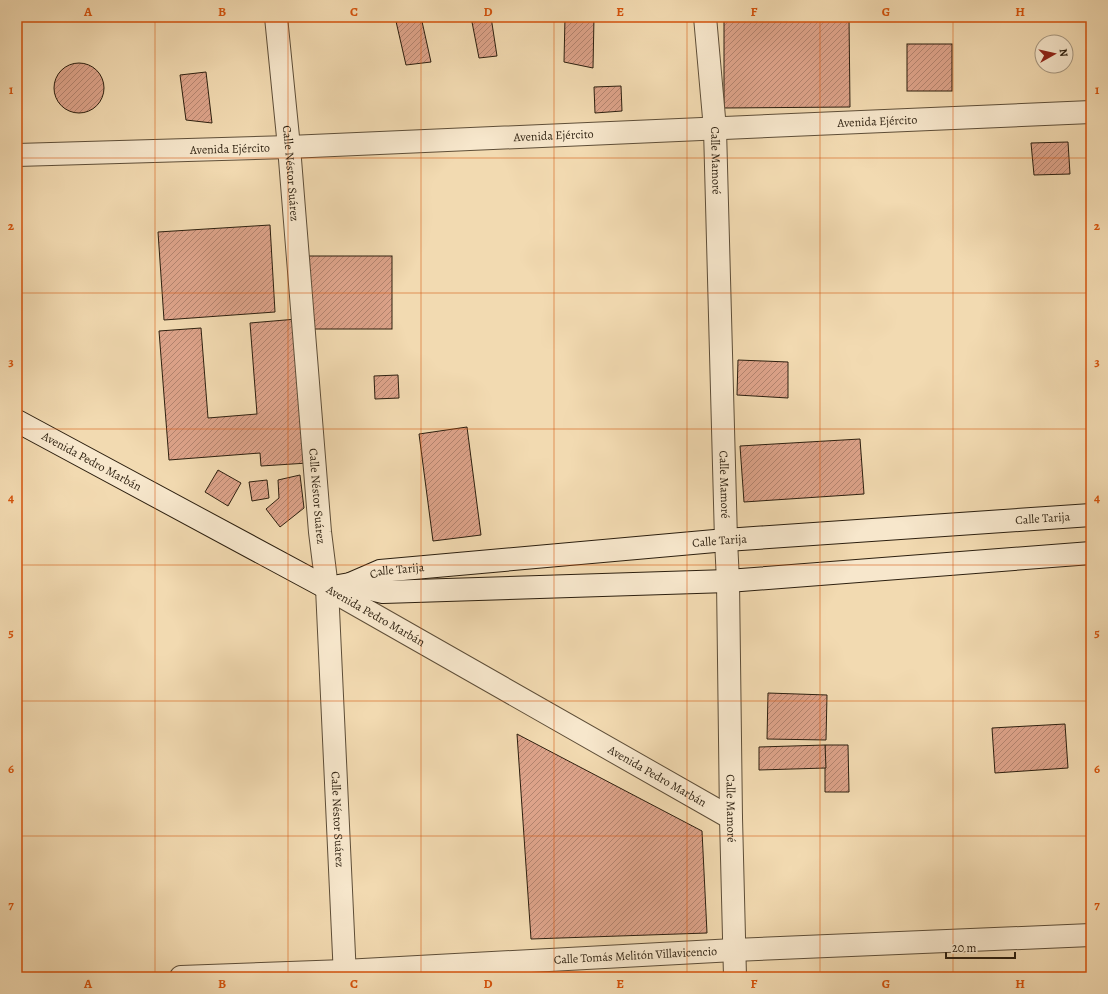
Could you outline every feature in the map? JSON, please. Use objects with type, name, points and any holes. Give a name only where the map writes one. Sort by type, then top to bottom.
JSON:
[{"type":"street","name":"Calle Néstor Suárez","points":[[276,17],[289,147],[320,532],[327,588],[344,974]]},
{"type":"street","name":"Calle Mamoré","points":[[705,17],[715,129],[728,581],[735,977]]},
{"type":"street","points":[[1091,97],[1091,116]]},
{"type":"street","name":"Avenida Ejército","points":[[17,155],[289,147],[1091,112]]},
{"type":"street","name":"Avenida Pedro Marbán","points":[[17,421],[327,588],[731,818]]},
{"type":"street","name":"Calle Tarija","points":[[327,588],[350,584],[380,571],[726,540],[1091,515]]},
{"type":"street","name":"Calle Tarija","points":[[350,584],[383,592],[728,581],[1091,553]]},
{"type":"street","name":"Calle Tomás Melitón Villavicencio","points":[[180,977],[344,974],[734,950],[1091,935]]},
{"type":"building","points":[[395,17],[421,17],[431,62],[406,65]]},
{"type":"building","points":[[471,17],[491,17],[497,56],[479,58]]},
{"type":"building","points":[[565,17],[594,17],[593,68],[564,62]]},
{"type":"building","points":[[724,17],[849,17],[850,107],[724,108]]},
{"type":"building","points":[[907,44],[952,44],[952,91],[907,91]]},
{"type":"building","points":[[74,63],[84,63],[97,70],[104,83],[104,93],[97,106],[84,113],[74,113],[65,109],[58,102],[54,93],[54,83],[58,74],[65,67]]},
{"type":"building","points":[[206,72],[212,123],[186,120],[180,75]]},
{"type":"building","points":[[621,86],[622,111],[595,113],[594,87]]},
{"type":"building","points":[[1068,142],[1070,174],[1034,175],[1031,143]]},
{"type":"building","points":[[270,225],[275,312],[164,320],[158,232]]},
{"type":"building","points":[[307,256],[392,256],[392,329],[307,329]]},
{"type":"building","points":[[297,319],[308,463],[261,466],[260,453],[169,460],[159,331],[201,328],[208,418],[257,414],[250,323]]},
{"type":"building","points":[[738,360],[788,362],[788,398],[737,395]]},
{"type":"building","points":[[398,375],[399,398],[375,399],[374,376]]},
{"type":"building","points":[[467,427],[481,535],[433,541],[419,434]]},
{"type":"building","points":[[860,439],[864,494],[744,502],[740,446]]},
{"type":"building","points":[[218,470],[241,483],[228,506],[205,492]]},
{"type":"building","points":[[300,475],[304,508],[280,527],[266,509],[279,498],[278,480]]},
{"type":"building","points":[[267,480],[269,498],[252,501],[249,482]]},
{"type":"building","points":[[768,693],[827,695],[826,740],[767,739]]},
{"type":"building","points":[[1065,724],[1068,768],[995,773],[992,728]]},
{"type":"building","points":[[517,734],[702,831],[707,933],[531,939]]},
{"type":"building","points":[[825,745],[848,745],[849,792],[825,792]]},
{"type":"building","points":[[825,745],[826,768],[759,770],[759,747]]}]
